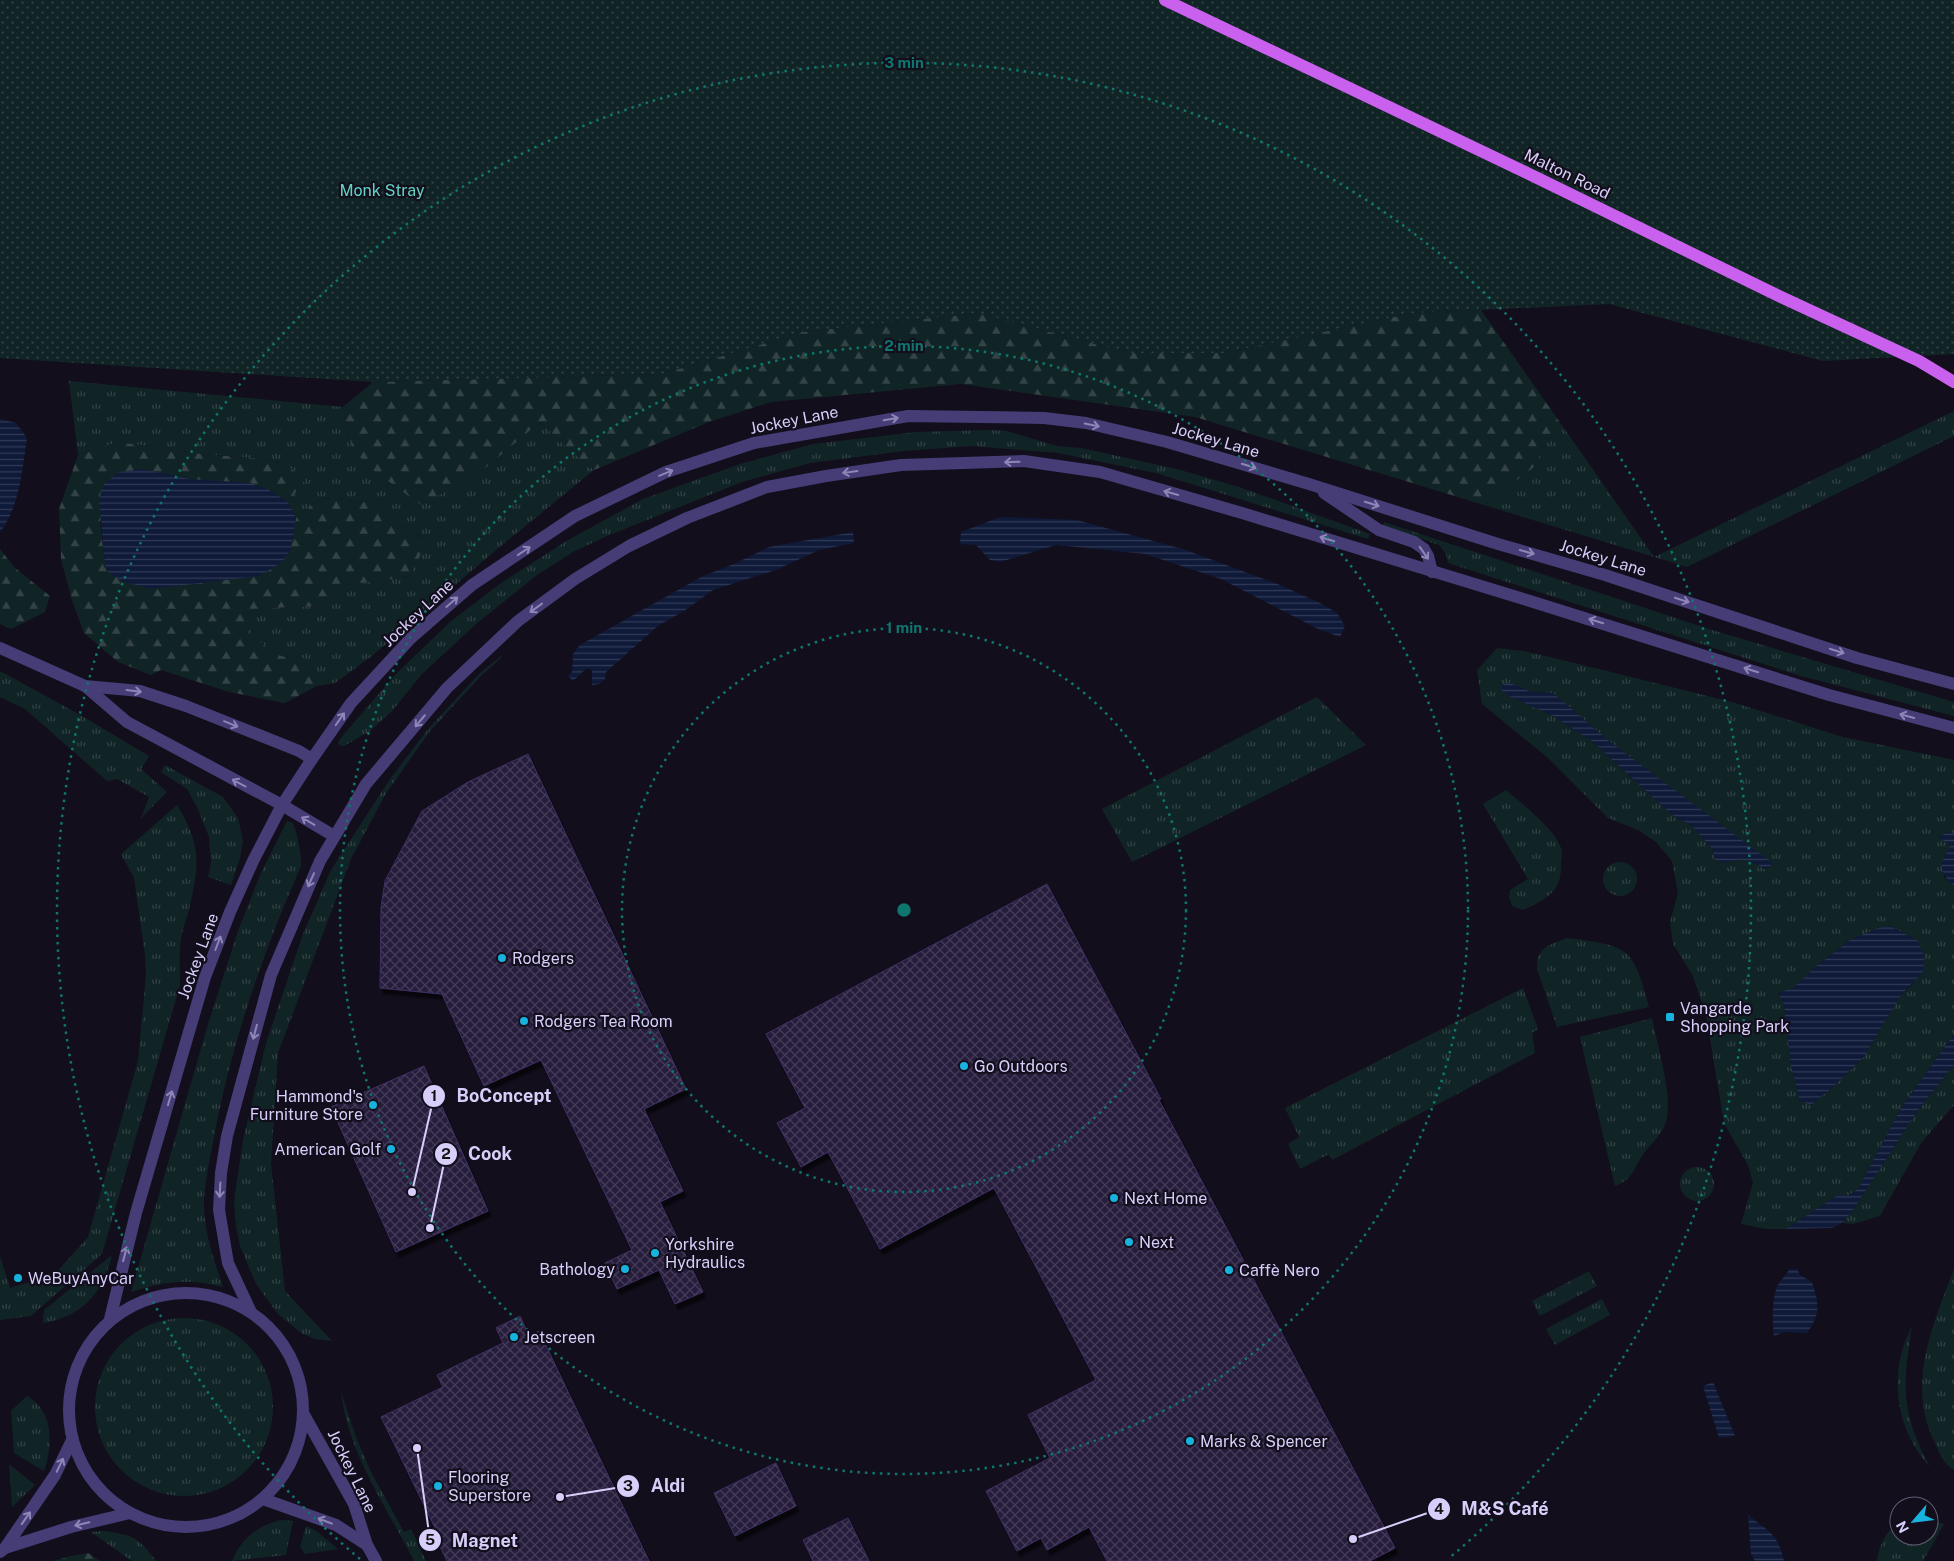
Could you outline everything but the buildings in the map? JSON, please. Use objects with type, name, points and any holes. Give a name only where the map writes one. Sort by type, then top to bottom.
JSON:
[{"type":"main road","name":"Malton Road","points":[[1165,0],[1534,176],[1781,297],[1919,361],[1954,382]]},
{"type":"street","name":"Jockey Lane","points":[[110,1319],[136,1213],[205,977],[230,912],[253,861],[282,805],[312,759],[351,703],[411,638],[472,585],[575,516],[666,472],[754,443],[908,416],[1044,418],[1086,423],[1167,442],[1309,484],[1498,544],[1605,575],[1857,658],[1954,684]]},
{"type":"street","points":[[250,1310],[228,1263],[218,1210],[227,1136],[271,975],[320,861],[366,784],[447,688],[518,621],[575,580],[629,546],[687,518],[767,487],[901,465],[1024,462],[1100,472],[1242,513],[1540,604],[1829,695],[1954,728]]},
{"type":"street","points":[[1309,484],[1379,530],[1414,542],[1424,549],[1432,572]]},
{"type":"street","points":[[0,648],[85,686],[127,722],[282,805],[334,836]]},
{"type":"street","points":[[85,686],[140,691],[186,706],[312,759]]},
{"type":"street","points":[[178,1291],[215,1295],[250,1310],[278,1336],[296,1368],[303,1413],[300,1437],[292,1460],[279,1481],[263,1499],[234,1517],[208,1525],[180,1527],[153,1523],[130,1513],[104,1495],[84,1470],[72,1440],[68,1420],[70,1386],[81,1354],[101,1326],[110,1319],[142,1300],[178,1291]]},
{"type":"street","name":"Jockey Lane","points":[[303,1413],[326,1450],[354,1504],[367,1545],[376,1561]]},
{"type":"street","points":[[2,1550],[55,1475],[72,1440]]},
{"type":"street","name":"Jockey Lane","points":[[263,1499],[336,1525],[367,1545]]},
{"type":"street","points":[[2,1550],[71,1527],[130,1513]]},
{"type":"green space","name":"Monk Stray","points":[[0,0],[1954,0],[1954,354],[1823,361],[1609,304],[1412,313],[1224,353],[1129,353],[978,313],[802,332],[662,374],[373,382],[0,358]]},
{"type":"green space","points":[[1481,310],[1559,421],[1533,468],[1484,505],[1195,417],[961,384],[771,402],[709,422],[594,470],[540,422],[478,474],[421,505],[369,467],[352,448],[343,407],[373,382],[662,374],[802,332],[978,313],[1129,353],[1224,353],[1412,313]]},
{"type":"green space","points":[[69,381],[343,407],[352,448],[478,474],[540,422],[594,470],[496,550],[372,656],[335,683],[317,686],[310,659],[280,656],[248,633],[245,617],[271,608],[320,606],[344,585],[409,577],[426,541],[367,502],[321,498],[296,518],[288,502],[307,477],[273,460],[202,454],[118,442],[78,455]]},
{"type":"green space","points":[[1954,411],[1954,436],[1687,567],[1654,557]]},
{"type":"green space","points":[[1559,421],[1654,557],[1484,505],[1533,468]]},
{"type":"green space","points":[[1007,431],[1057,446],[1081,448],[1177,469],[1239,487],[1370,534],[1368,539],[1156,473],[1058,453],[971,446],[904,451],[810,463],[742,482],[607,536],[573,552],[537,575],[476,624],[422,674],[392,711],[370,731],[344,746],[339,745],[338,742],[345,733],[394,676],[450,622],[501,583],[568,540],[643,499],[740,464],[813,444],[916,432]]},
{"type":"green space","points":[[118,442],[202,454],[273,460],[307,477],[288,502],[269,490],[190,479],[143,469],[100,521],[107,571],[293,532],[296,518],[321,498],[367,502],[427,542],[409,577],[344,585],[320,606],[271,608],[245,617],[248,633],[280,656],[310,659],[317,686],[285,703],[229,692],[161,670],[151,675],[118,662],[84,633],[72,600],[61,559],[59,509],[78,455]]},
{"type":"green space","points":[[1384,522],[1712,630],[1954,702],[1954,716],[1801,676],[1448,563],[1446,554],[1439,545],[1383,525]]},
{"type":"green space","points":[[0,549],[14,567],[50,596],[45,612],[11,629],[0,624]]},
{"type":"green space","points":[[1497,648],[1523,651],[1732,702],[1843,737],[1954,760],[1954,834],[1950,832],[1937,837],[1949,844],[1950,848],[1944,857],[1944,877],[1954,886],[1954,1034],[1901,1108],[1858,1189],[1849,1195],[1838,1195],[1786,1229],[1766,1229],[1741,1224],[1753,1183],[1748,1165],[1724,1123],[1706,1015],[1693,976],[1673,944],[1670,922],[1678,893],[1672,861],[1656,842],[1638,830],[1608,818],[1547,757],[1482,704],[1477,670]],"holes":[[[1510,683],[1531,692],[1553,693],[1609,741],[1774,865],[1765,869],[1746,860],[1730,862],[1715,860],[1713,850],[1691,825],[1672,815],[1592,741],[1553,716],[1509,696]],[[1890,926],[1918,941],[1913,984],[1901,995],[1863,1058],[1811,1105],[1800,1101],[1791,1066],[1784,1005],[1778,993],[1793,989],[1814,968],[1850,940]]]},
{"type":"green space","points":[[501,656],[430,731],[385,795],[351,859],[278,1053],[271,1164],[285,1291],[332,1341],[315,1339],[301,1333],[278,1314],[256,1284],[240,1246],[236,1226],[234,1201],[243,1140],[266,1043],[303,934],[331,870],[390,779],[428,729],[480,673]]},
{"type":"green space","points":[[0,671],[82,716],[149,756],[141,769],[167,792],[141,818],[149,797],[117,779],[107,781],[25,709],[0,697]]},
{"type":"green space","points":[[1317,697],[1366,745],[1132,862],[1102,809]]},
{"type":"green space","points":[[165,765],[223,797],[238,818],[243,841],[240,858],[231,885],[208,877],[211,863],[209,837],[198,809],[187,789],[161,772]]},
{"type":"green space","points":[[1506,790],[1545,825],[1558,841],[1562,851],[1561,874],[1555,888],[1545,898],[1523,910],[1512,906],[1509,897],[1510,890],[1528,879],[1483,804]]},
{"type":"green space","points":[[177,805],[190,830],[196,853],[193,890],[181,938],[180,985],[102,1254],[31,1316],[0,1320],[0,1256],[10,1288],[55,1274],[88,1237],[138,1061],[146,975],[134,878],[121,854]]},
{"type":"green space","points":[[287,821],[293,823],[295,828],[300,849],[301,866],[263,961],[241,1026],[223,1092],[206,1180],[204,1198],[205,1221],[212,1254],[223,1287],[199,1282],[177,1282],[155,1285],[131,1292],[208,1024],[238,931],[260,875]]},
{"type":"green space","points":[[1620,862],[1627,863],[1632,867],[1636,872],[1636,886],[1632,891],[1627,895],[1620,896],[1613,895],[1608,891],[1604,886],[1603,879],[1604,872],[1608,867],[1613,863]]},
{"type":"green space","points":[[1567,938],[1609,945],[1629,956],[1636,968],[1649,1007],[1557,1027],[1537,969],[1537,962],[1545,948]]},
{"type":"green space","points":[[1523,988],[1538,1029],[1532,1033],[1535,1053],[1332,1160],[1329,1154],[1300,1169],[1288,1144],[1299,1137],[1285,1108]]},
{"type":"green space","points":[[1652,1018],[1667,1088],[1668,1115],[1663,1129],[1645,1152],[1632,1174],[1615,1186],[1580,1037]]},
{"type":"green space","points":[[1954,1065],[1954,1105],[1921,1143],[1880,1216],[1853,1224],[1842,1223],[1851,1213],[1918,1110]]},
{"type":"green space","points":[[1697,1167],[1709,1172],[1714,1184],[1709,1196],[1697,1201],[1685,1196],[1680,1184],[1685,1172]]},
{"type":"green space","points":[[112,1255],[103,1281],[89,1301],[69,1315],[43,1323],[44,1310]]},
{"type":"green space","points":[[1954,1269],[1954,1470],[1943,1460],[1939,1453],[1926,1417],[1922,1396],[1923,1374],[1931,1332]]},
{"type":"green space","points":[[1589,1271],[1597,1286],[1540,1316],[1532,1301]]},
{"type":"green space","points":[[1602,1299],[1610,1315],[1555,1345],[1546,1329]]},
{"type":"green space","points":[[193,1318],[218,1324],[226,1328],[241,1338],[253,1350],[267,1373],[272,1390],[272,1424],[267,1441],[253,1464],[241,1476],[218,1490],[201,1495],[175,1496],[150,1490],[142,1486],[127,1476],[115,1464],[101,1441],[96,1424],[95,1398],[101,1373],[105,1365],[115,1350],[127,1338],[150,1324],[167,1319]]},
{"type":"green space","points":[[1912,1326],[1907,1366],[1906,1399],[1920,1448],[1930,1467],[1920,1455],[1905,1427],[1898,1395],[1899,1364]]},
{"type":"green space","points":[[341,1392],[356,1437],[371,1472],[404,1532],[411,1529],[426,1561],[414,1561],[370,1480],[352,1437],[345,1415]]},
{"type":"green space","points":[[27,1396],[36,1403],[47,1420],[50,1440],[44,1471],[14,1453],[11,1411]]},
{"type":"green space","points":[[9,1464],[35,1485],[12,1507]]},
{"type":"green space","points":[[281,1520],[293,1521],[286,1555],[232,1561],[240,1546],[251,1534]]},
{"type":"green space","points":[[1939,1523],[1944,1524],[1939,1533]]},
{"type":"green space","points":[[306,1526],[315,1530],[338,1549],[305,1554],[300,1547]]},
{"type":"green space","points":[[105,1531],[123,1534],[135,1539],[145,1547],[156,1561],[132,1561],[91,1532]]},
{"type":"green space","points":[[1889,1532],[1889,1546],[1932,1546],[1923,1561],[1877,1561],[1884,1539]]},
{"type":"green space","points":[[88,1553],[100,1561],[53,1561],[71,1556]]},
{"type":"water","points":[[0,419],[16,423],[27,438],[22,475],[16,499],[7,522],[0,532]]},
{"type":"water","points":[[143,469],[190,479],[251,483],[269,490],[288,502],[296,518],[291,549],[282,562],[260,576],[151,589],[122,581],[107,571],[99,499],[104,484],[119,472]]},
{"type":"water","points":[[1000,517],[1077,520],[1186,550],[1280,585],[1320,603],[1337,613],[1345,626],[1340,637],[1318,629],[1221,579],[1145,554],[1056,545],[1000,562],[990,560],[976,545],[960,544],[961,532]]},
{"type":"water","points":[[853,532],[854,543],[819,550],[776,570],[713,590],[684,611],[658,626],[606,672],[605,679],[599,684],[592,685],[592,671],[587,668],[573,681],[568,676],[572,672],[573,654],[580,645],[703,576],[769,547]]},
{"type":"water","points":[[1510,683],[1531,692],[1553,693],[1609,741],[1774,864],[1765,869],[1746,860],[1724,862],[1715,860],[1713,850],[1691,825],[1672,815],[1592,741],[1553,716],[1502,691],[1502,685]]},
{"type":"water","points":[[1950,832],[1954,834],[1954,886],[1945,877],[1942,868],[1943,859],[1950,848],[1949,844],[1937,837]]},
{"type":"water","points":[[1890,926],[1918,941],[1924,956],[1923,972],[1901,995],[1863,1058],[1811,1105],[1800,1101],[1791,1066],[1784,1005],[1778,993],[1793,988],[1814,968],[1850,940],[1878,928]]},
{"type":"water","points":[[1954,1034],[1954,1065],[1918,1110],[1851,1213],[1842,1223],[1832,1228],[1786,1229],[1838,1195],[1849,1195],[1858,1189],[1901,1108]]},
{"type":"water","points":[[1789,1269],[1797,1269],[1800,1275],[1812,1282],[1817,1302],[1817,1314],[1807,1333],[1784,1332],[1774,1336],[1773,1317],[1776,1290]]},
{"type":"water","points":[[1713,1382],[1735,1436],[1719,1438],[1703,1386]]},
{"type":"water","points":[[1748,1515],[1767,1529],[1775,1538],[1779,1544],[1784,1561],[1755,1561],[1751,1554]]},
{"type":"place","name":"Rodgers","points":[[502,958]]},
{"type":"place","name":"Vangarde Shopping Park","points":[[1670,1017]]},
{"type":"place","name":"Rodgers Tea Room","points":[[524,1021]]},
{"type":"place","name":"Go Outdoors","points":[[964,1066]]},
{"type":"place","name":"Hammond's Furniture Store","points":[[373,1105]]},
{"type":"place","name":"American Golf","points":[[391,1149]]},
{"type":"place","name":"BoConcept","points":[[412,1192]]},
{"type":"place","name":"Next Home","points":[[1114,1198]]},
{"type":"place","name":"Cook","points":[[430,1228]]},
{"type":"place","name":"Next","points":[[1129,1242]]},
{"type":"place","name":"Yorkshire Hydraulics","points":[[655,1253]]},
{"type":"place","name":"Bathology","points":[[625,1269]]},
{"type":"place","name":"Caffè Nero","points":[[1229,1270]]},
{"type":"place","name":"WeBuyAnyCar","points":[[18,1278]]},
{"type":"place","name":"Jetscreen","points":[[514,1337]]},
{"type":"place","name":"Marks & Spencer","points":[[1190,1441]]},
{"type":"place","name":"Magnet","points":[[417,1448]]},
{"type":"place","name":"Flooring Superstore","points":[[438,1486]]},
{"type":"place","name":"Aldi","points":[[560,1497]]},
{"type":"place","name":"M&S Café","points":[[1353,1539]]}]
